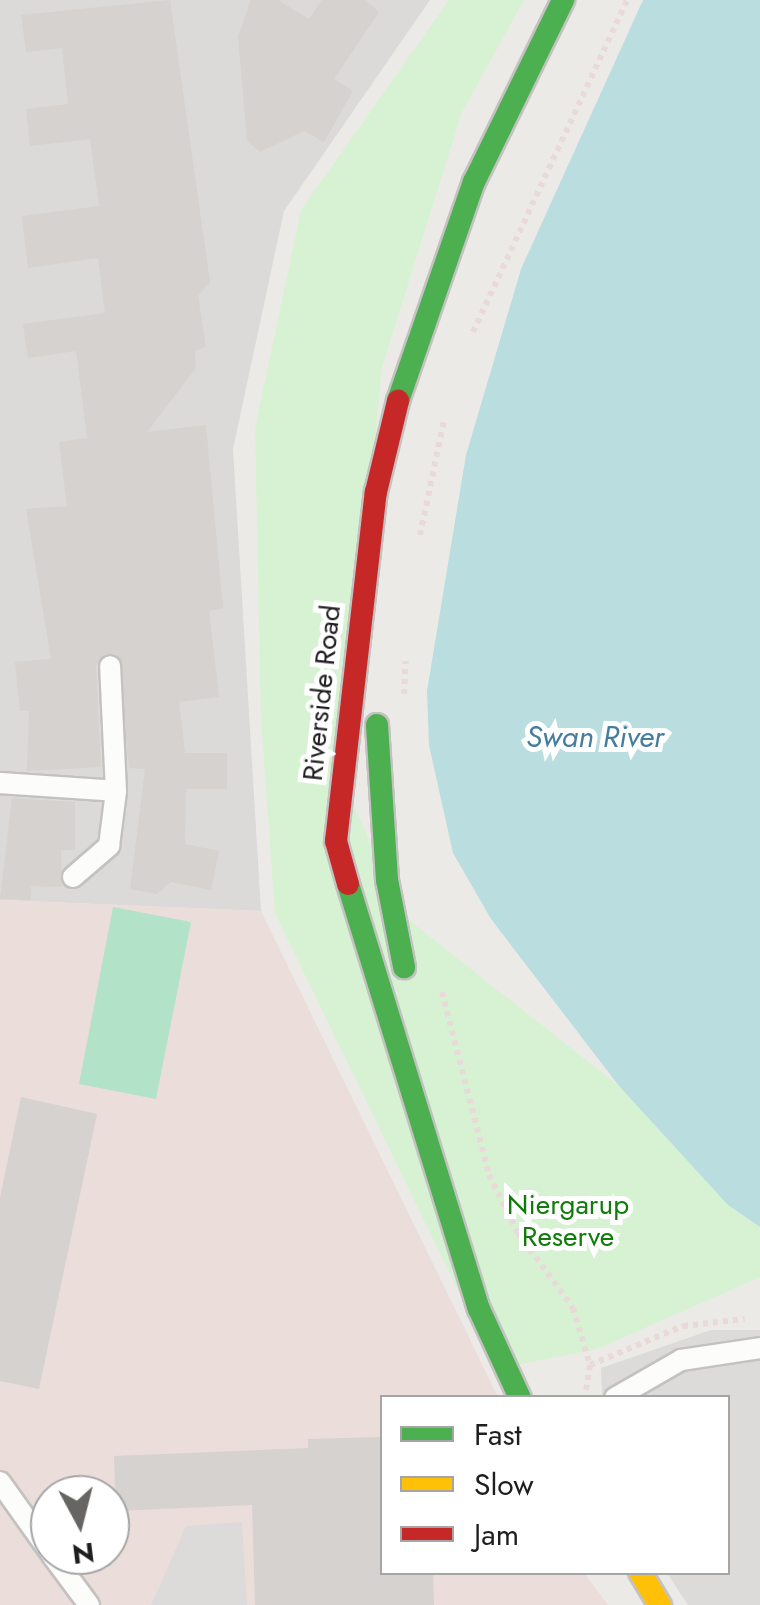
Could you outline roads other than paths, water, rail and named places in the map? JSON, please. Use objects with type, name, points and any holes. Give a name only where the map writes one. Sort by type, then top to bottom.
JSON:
[{"type":"street","name":"Riverside Road","points":[[519,1395],[480,1309],[423,1141],[336,842],[376,492],[402,385],[474,182],[563,0]]},
{"type":"street","name":"Riverside Road","points":[[490,1257],[413,1006],[387,880],[377,765],[382,616],[396,533],[446,316],[488,201],[587,0]]},
{"type":"street","points":[[642,1575],[660,1605]]},
{"type":"lane","points":[[73,877],[108,846],[116,790],[110,666]]},
{"type":"lane","points":[[0,783],[116,790]]},
{"type":"lane","points":[[620,1395],[681,1360],[760,1348]]},
{"type":"lane","points":[[0,1482],[30,1524]]},
{"type":"lane","points":[[67,1575],[88,1605]]},
{"type":"water","name":"Swan River","points":[[643,0],[760,0],[760,1227],[728,1205],[619,1086],[491,919],[453,853],[429,745],[427,691],[466,455],[521,269]]},
{"type":"park label","name":"Niergarup Reserve","points":[[568,1221]]}]
